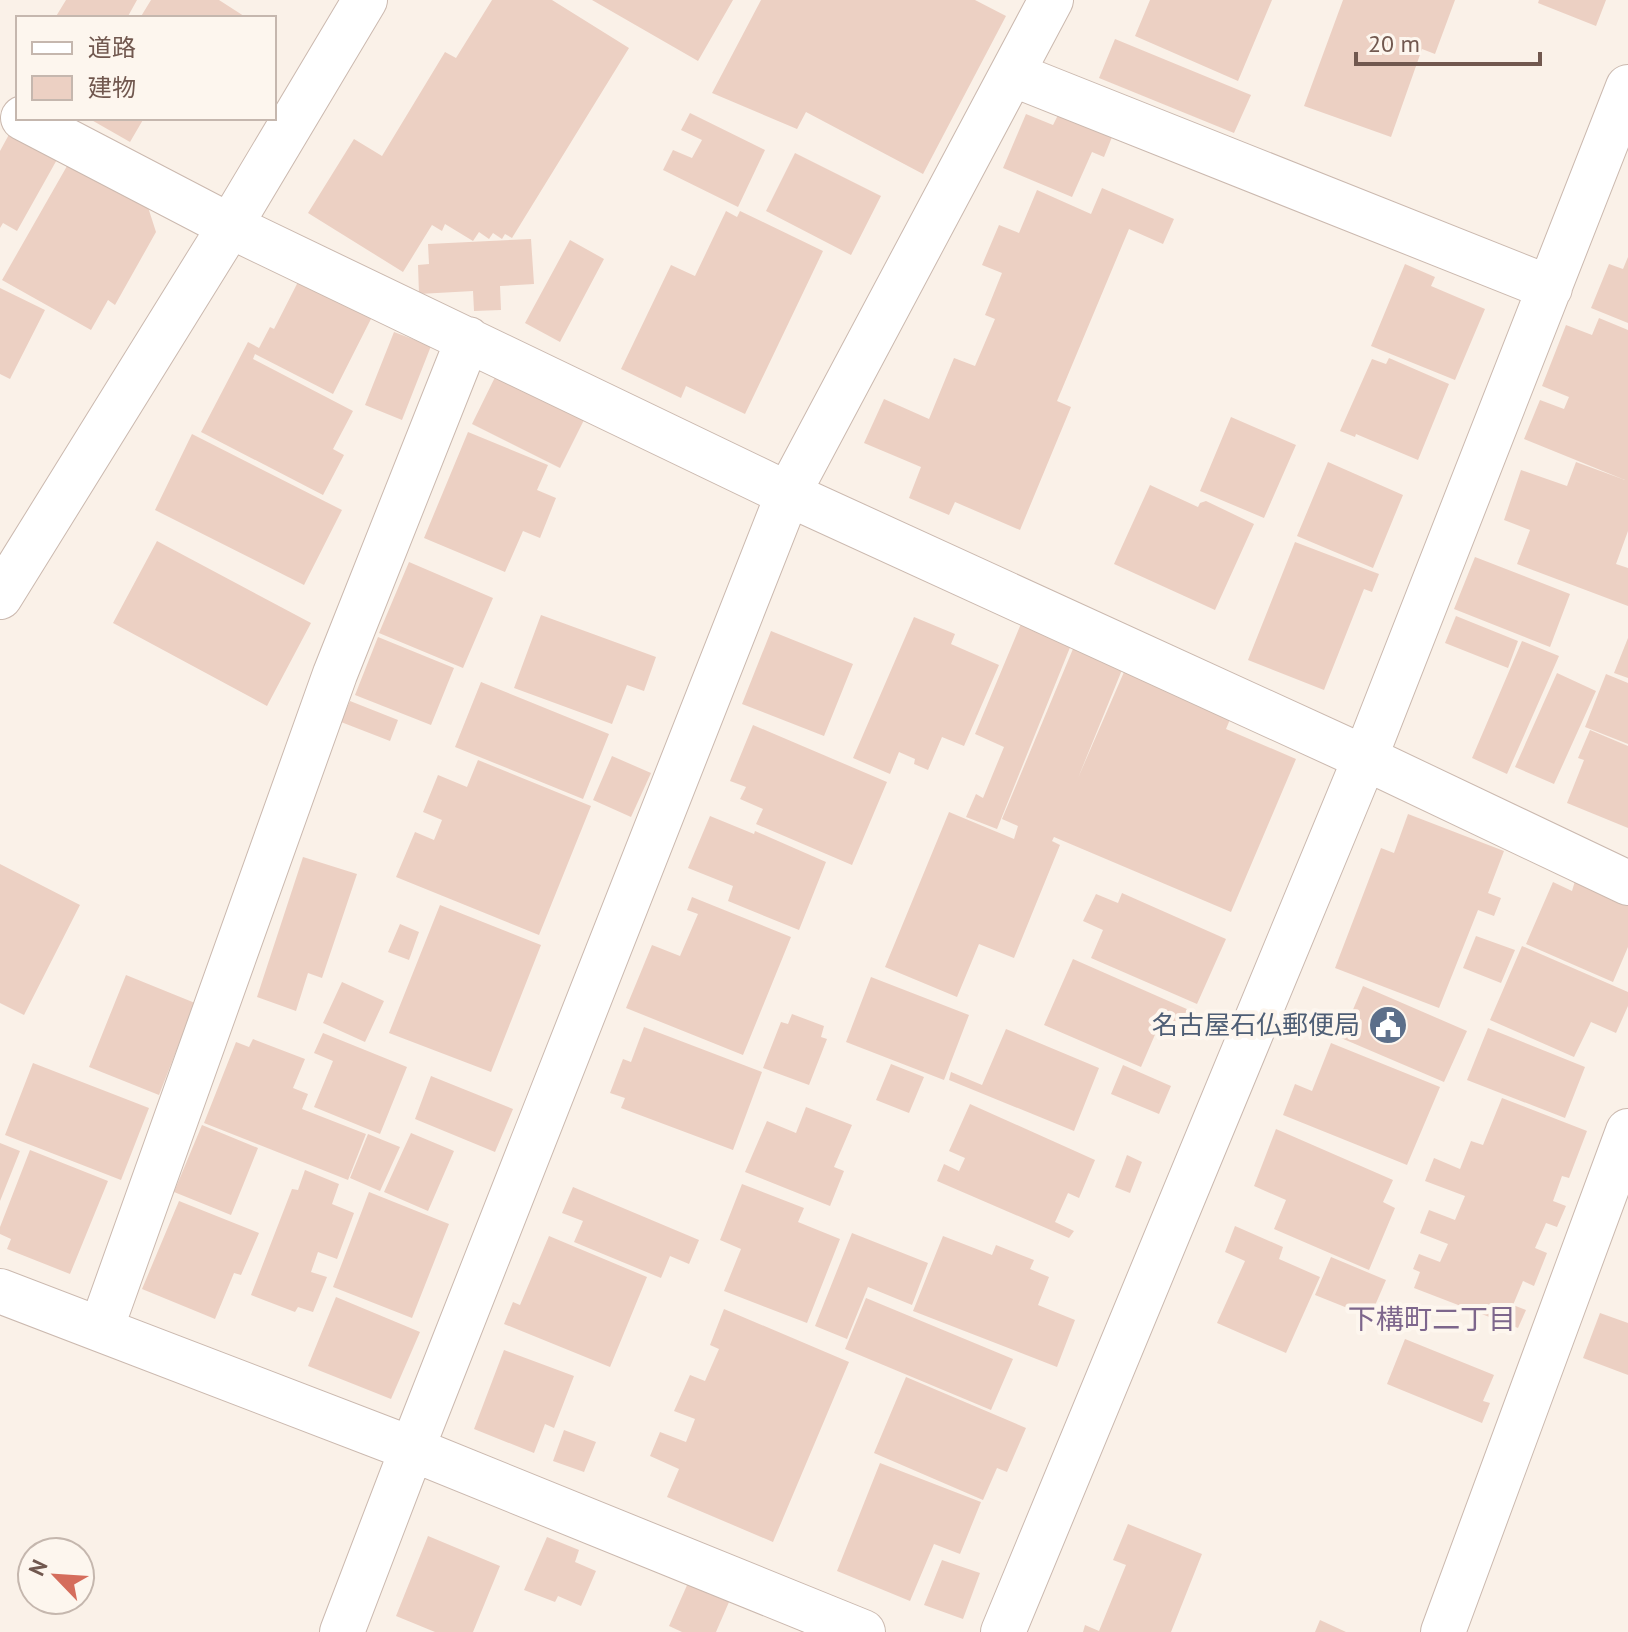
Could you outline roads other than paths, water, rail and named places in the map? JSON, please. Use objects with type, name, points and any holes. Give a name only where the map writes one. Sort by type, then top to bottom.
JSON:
[{"type":"street","points":[[0,597],[230,226],[365,0]]},
{"type":"street","points":[[342,1632],[788,494],[1051,0]]},
{"type":"street","points":[[1012,74],[1550,288]]},
{"type":"street","points":[[1003,1632],[1365,758],[1628,87]]},
{"type":"street","points":[[27,120],[230,226],[788,494],[1365,758],[1628,883]]},
{"type":"street","points":[[101,1329],[335,674],[468,339]]},
{"type":"street","points":[[1443,1632],[1628,1131]]},
{"type":"street","points":[[0,1291],[412,1449],[863,1632]]},
{"type":"place","name":"名古屋石仏郵便局","points":[[1388,1025]]},
{"type":"district","name":"下構町二丁目","points":[[1432,1319]]}]
